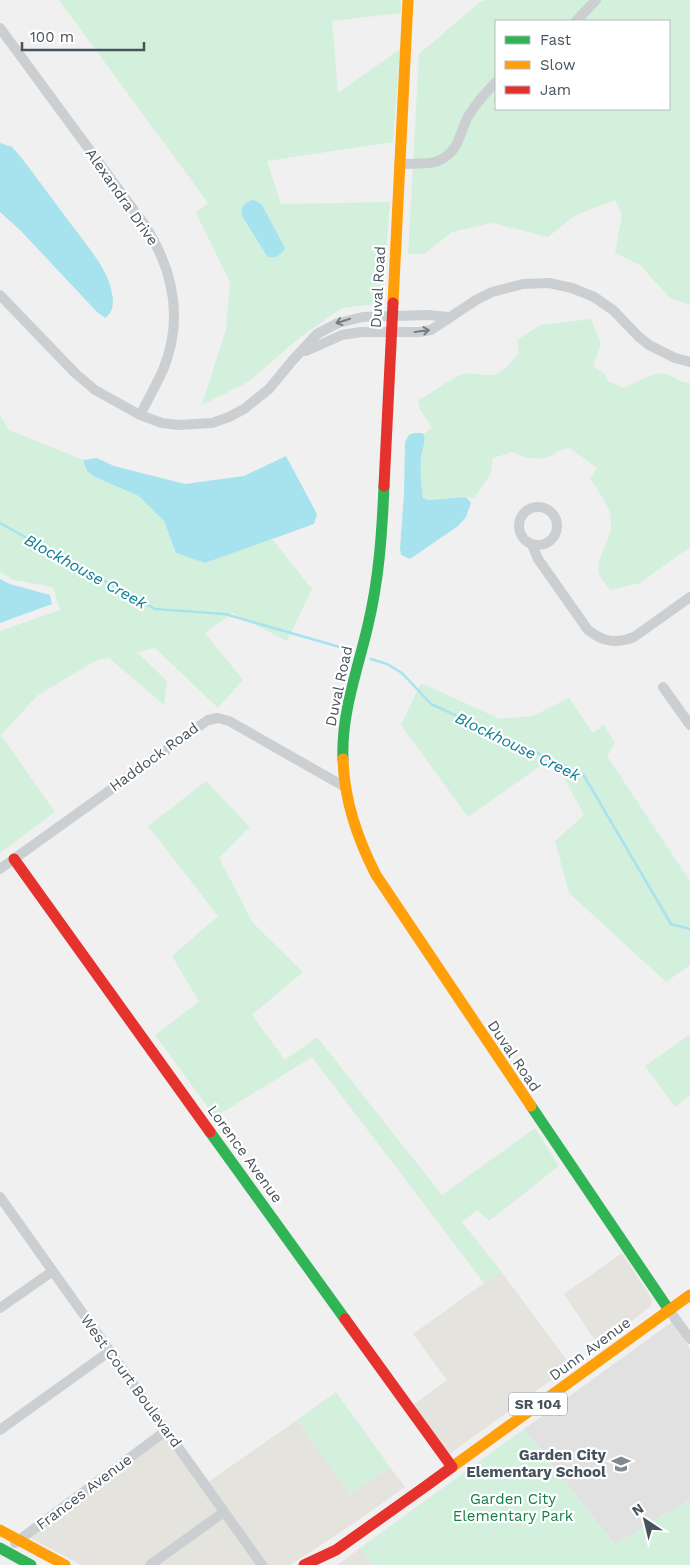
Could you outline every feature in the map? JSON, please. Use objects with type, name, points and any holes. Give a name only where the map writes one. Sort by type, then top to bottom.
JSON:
[{"type":"main road","name":"Duval Road","points":[[408,0],[381,546],[376,589],[346,715],[343,755],[345,787],[354,828],[378,879],[669,1310]]},
{"type":"main road","name":"Lorence Avenue","points":[[14,859],[452,1467]]},
{"type":"main road","name":"Dunn Avenue","points":[[304,1565],[336,1550],[690,1295]]},
{"type":"main road","points":[[0,1530],[66,1565]]},
{"type":"main road","name":"Dunn Avenue","points":[[326,1565],[336,1550]]},
{"type":"main road","points":[[1,1551],[31,1565]]},
{"type":"street","points":[[577,20],[596,0]]},
{"type":"street","name":"Alexandra Drive","points":[[0,28],[144,224],[162,255],[172,286],[174,302],[172,334],[163,369],[140,415]]},
{"type":"street","points":[[399,164],[436,162],[452,152],[462,135],[468,117],[479,99],[495,83]]},
{"type":"street","points":[[300,353],[342,335],[361,332],[420,332],[430,330],[476,300],[508,287],[536,283],[560,285],[594,297],[613,310],[638,337],[649,345],[675,358],[690,362]]},
{"type":"street","points":[[0,294],[83,380],[108,398],[140,415],[159,422],[178,425],[212,423],[229,417],[258,400],[317,334],[338,323],[363,316],[428,315],[449,317]]},
{"type":"street","points":[[532,545],[538,559],[588,630],[597,637],[607,641],[625,641],[634,637],[690,597]]},
{"type":"street","points":[[662,688],[690,725]]},
{"type":"street","name":"Haddock Road","points":[[0,869],[208,720],[218,718],[228,721],[345,787]]},
{"type":"street","name":"West Court Boulevard","points":[[0,1197],[262,1565]]},
{"type":"street","points":[[0,1308],[53,1271]]},
{"type":"street","name":"Duval Road","points":[[669,1310],[690,1339]]},
{"type":"street","points":[[0,1430],[110,1351]]},
{"type":"street","name":"Frances Avenue","points":[[1,1551],[19,1540],[167,1430]]},
{"type":"street","points":[[150,1565],[224,1512]]},
{"type":"shaded area","points":[[622,1253],[652,1302],[650,1307],[599,1346],[564,1294]]},
{"type":"shaded area","points":[[501,1271],[571,1366],[448,1455],[412,1406],[447,1380],[413,1334]]},
{"type":"shaded area","name":"Garden City Elementary School","points":[[672,1322],[690,1349],[690,1499],[615,1545],[524,1429]]},
{"type":"shaded area","points":[[297,1420],[350,1494],[390,1467],[405,1487],[290,1565],[81,1565],[21,1533],[167,1426],[207,1483]]},
{"type":"shaded area","points":[[360,1548],[374,1565],[337,1565]]},
{"type":"green space","points":[[59,0],[401,0],[401,13],[332,21],[338,93],[400,49],[393,142],[267,161],[281,204],[390,202],[382,303],[342,308],[303,335],[248,382],[202,405],[226,329],[230,282],[196,213],[208,203]]},
{"type":"green space","points":[[485,0],[690,0],[690,305],[670,298],[640,265],[615,253],[622,214],[615,200],[576,215],[548,237],[492,223],[452,232],[424,254],[408,254],[419,54],[480,2]]},
{"type":"green space","points":[[591,319],[601,344],[593,366],[605,374],[608,381],[624,388],[662,373],[690,383],[690,547],[640,583],[610,590],[599,573],[599,561],[610,533],[610,513],[605,501],[590,478],[597,468],[570,448],[540,459],[512,452],[493,458],[490,475],[474,498],[425,500],[420,480],[424,434],[432,427],[420,410],[418,400],[463,374],[490,375],[503,371],[519,353],[517,340],[540,325]]},
{"type":"green space","points":[[0,415],[9,430],[83,460],[87,471],[95,477],[139,495],[164,521],[176,553],[205,563],[272,539],[312,589],[287,641],[232,613],[205,633],[243,680],[218,708],[155,648],[137,652],[167,681],[164,705],[109,658],[97,660],[38,695],[1,735],[55,812],[0,853],[0,631],[60,610],[53,587],[14,580],[0,572]]},
{"type":"green space","points":[[421,683],[500,719],[533,716],[569,698],[593,733],[604,725],[615,743],[607,756],[690,881],[690,965],[666,982],[569,893],[555,841],[584,815],[553,757],[468,817],[401,725]]},
{"type":"green space","points":[[206,781],[250,827],[219,858],[253,923],[303,972],[252,1015],[285,1060],[317,1037],[442,1195],[535,1128],[559,1166],[489,1221],[477,1210],[462,1222],[501,1271],[484,1283],[312,1057],[215,1117],[155,1035],[199,1002],[172,956],[218,916],[148,826]]},
{"type":"green space","points":[[690,1034],[690,1095],[675,1107],[645,1066]]},
{"type":"green space","points":[[336,1392],[390,1467],[350,1494],[297,1420]]},
{"type":"green space","name":"Garden City Elementary Park","points":[[524,1429],[615,1545],[690,1499],[690,1565],[374,1565],[360,1548]]},
{"type":"water","points":[[0,143],[12,147],[21,157],[101,266],[108,279],[113,300],[112,310],[105,318],[97,312],[20,230],[0,212]]},
{"type":"water","points":[[252,200],[262,205],[284,246],[285,249],[277,256],[267,256],[242,216],[243,206]]},
{"type":"water","points":[[413,433],[424,434],[421,455],[423,498],[428,500],[465,497],[471,503],[466,517],[458,526],[410,559],[401,555],[400,549],[405,442],[409,435]]},
{"type":"water","points":[[286,456],[317,514],[314,524],[205,563],[176,553],[164,521],[139,496],[95,477],[87,471],[83,460],[97,458],[114,466],[185,484],[244,476]]},
{"type":"water","points":[[0,579],[10,584],[50,595],[52,604],[0,623]]},
{"type":"waterway","name":"Blockhouse Creek","points":[[0,523],[155,609],[225,614],[350,650]]},
{"type":"waterway","name":"Blockhouse Creek","points":[[371,659],[387,664],[402,673],[431,704],[583,774],[671,924],[690,929]]},
{"type":"traffic: fast","points":[[343,759],[347,708],[375,590],[381,539],[384,486]]},
{"type":"traffic: fast","points":[[531,1106],[669,1310]]},
{"type":"traffic: fast","points":[[210,1132],[345,1319]]},
{"type":"traffic: fast","points":[[0,1548],[31,1565]]},
{"type":"traffic: slow","points":[[393,303],[408,0]]},
{"type":"traffic: slow","points":[[343,759],[346,790],[353,819],[357,833],[376,875],[531,1106]]},
{"type":"traffic: slow","points":[[452,1467],[690,1295]]},
{"type":"traffic: slow","points":[[0,1530],[65,1565]]},
{"type":"traffic: jam","points":[[384,486],[393,303]]},
{"type":"traffic: jam","points":[[14,859],[210,1132]]},
{"type":"traffic: jam","points":[[345,1319],[452,1467],[426,1486]]},
{"type":"traffic: jam","points":[[304,1565],[336,1550],[426,1486]]},
{"type":"place","name":"Garden City Elementary School","points":[[621,1464]]}]
